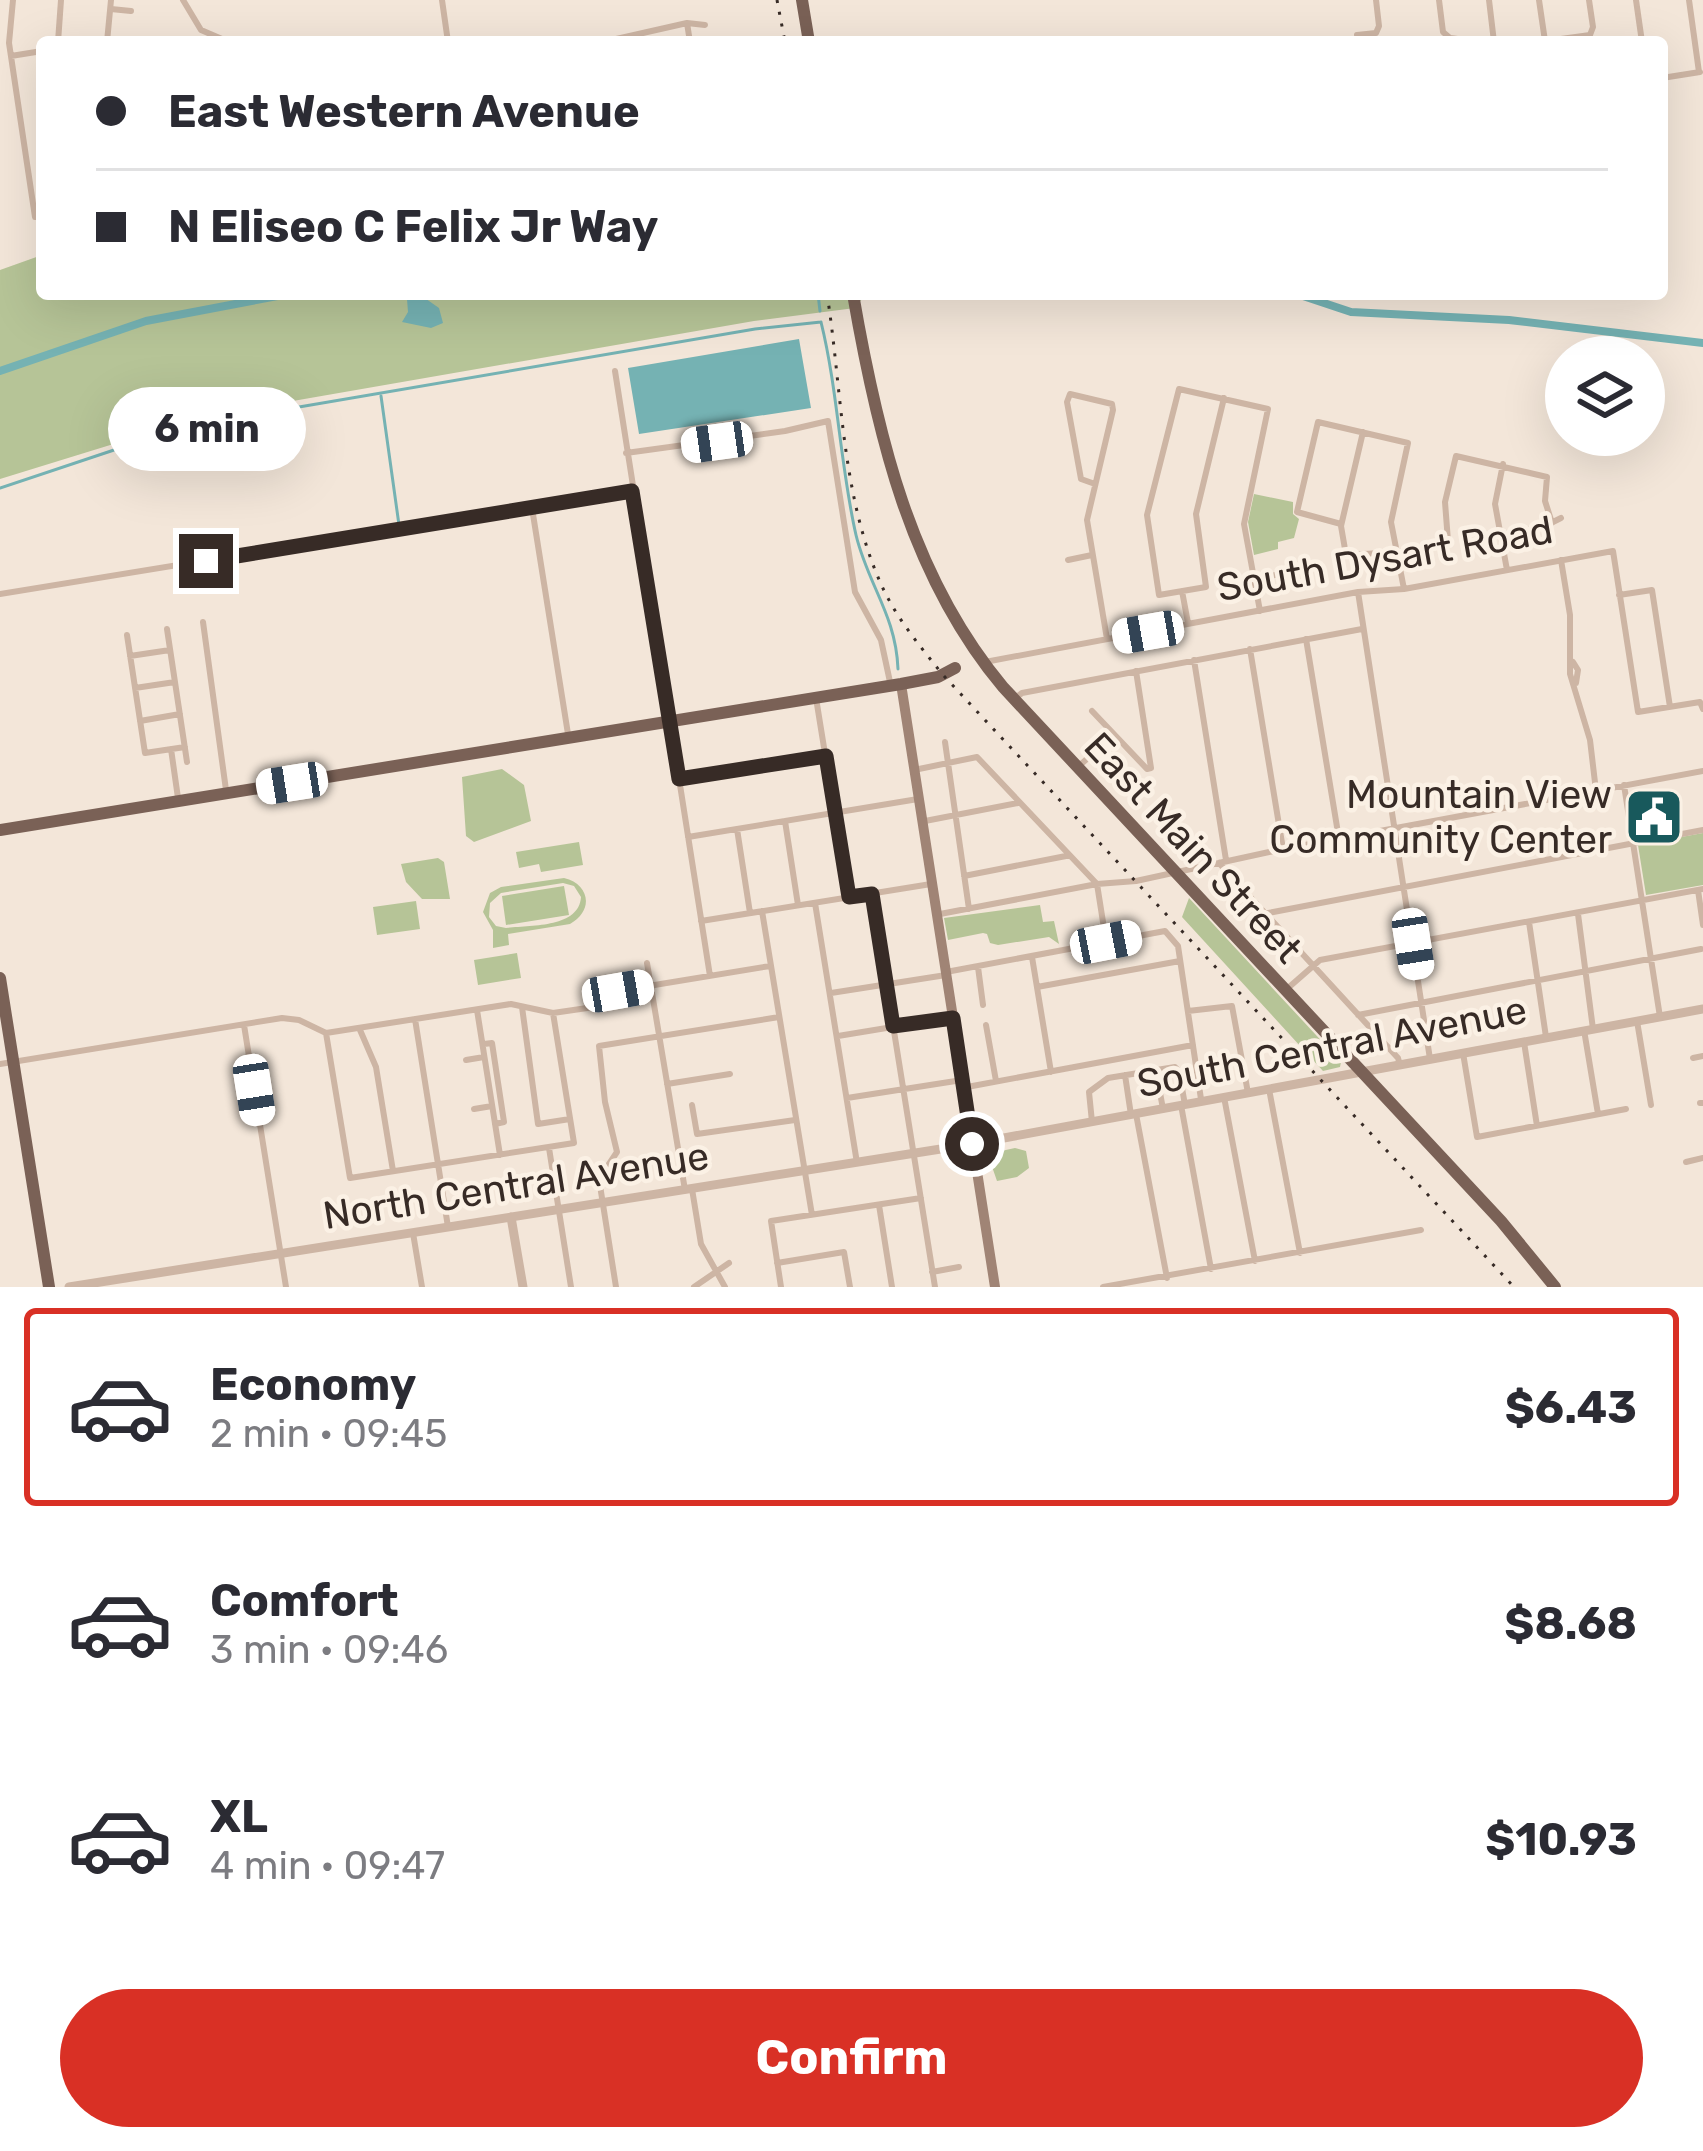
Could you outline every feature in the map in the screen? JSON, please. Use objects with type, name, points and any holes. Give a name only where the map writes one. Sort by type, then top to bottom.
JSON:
[{"type":"main road","points":[[802,0],[808,36]]},
{"type":"main road","name":"East Main Street","points":[[854,301],[886,458],[924,556],[984,663],[1501,1221],[1555,1287]]},
{"type":"main road","points":[[951,611],[964,649],[953,668]]},
{"type":"main road","name":"South Dysart Road","points":[[0,830],[816,698],[984,663]]},
{"type":"main road","points":[[896,684],[914,770],[995,1287]]},
{"type":"main road","points":[[0,978],[7,1063],[49,1287]]},
{"type":"street","points":[[13,0],[11,56],[36,199]]},
{"type":"street","points":[[59,36],[62,0]]},
{"type":"street","points":[[183,0],[195,24],[212,36]]},
{"type":"street","points":[[442,0],[447,36]]},
{"type":"street","points":[[1357,35],[1376,34],[1376,0]]},
{"type":"street","points":[[1439,0],[1443,32],[1448,36]]},
{"type":"street","points":[[1489,0],[1493,36]]},
{"type":"street","points":[[1539,0],[1542,36]]},
{"type":"street","points":[[1583,36],[1590,35],[1593,27],[1589,0]]},
{"type":"street","points":[[1636,0],[1641,36]]},
{"type":"street","points":[[1668,77],[1701,72],[1689,0]]},
{"type":"street","points":[[107,36],[110,4],[131,11]]},
{"type":"street","points":[[687,23],[690,36]]},
{"type":"street","points":[[626,36],[687,23],[705,25]]},
{"type":"street","points":[[641,32],[642,36]]},
{"type":"street","points":[[11,56],[36,52]]},
{"type":"street","points":[[615,371],[710,976]]},
{"type":"street","points":[[1224,398],[1196,514],[1206,587],[1159,596],[1148,515],[1179,389],[1224,398],[1268,409],[1244,524],[1259,610]]},
{"type":"street","points":[[1095,484],[1081,478],[1067,402],[1070,394],[1112,404],[1095,484],[1087,520],[1107,639]]},
{"type":"street","points":[[626,453],[828,421],[855,592],[896,684]]},
{"type":"street","points":[[1341,524],[1298,513],[1318,422],[1408,443],[1391,522],[1404,589]]},
{"type":"street","points":[[1364,432],[1341,524],[1346,555],[1397,552],[1448,541],[1445,502],[1456,456],[1503,464],[1548,479],[1545,501],[1552,523]]},
{"type":"street","points":[[1503,464],[1495,499],[1507,570]]},
{"type":"street","points":[[0,594],[632,491]]},
{"type":"street","points":[[532,508],[568,738]]},
{"type":"street","points":[[1501,534],[1561,518]]},
{"type":"street","name":"South Dysart Road","points":[[984,663],[1358,592],[1404,589],[1613,551],[1619,596]]},
{"type":"street","points":[[1068,560],[1092,555]]},
{"type":"street","points":[[1562,560],[1576,683],[1591,740],[1596,791]]},
{"type":"street","points":[[1254,579],[1286,573],[1294,566]]},
{"type":"street","points":[[1670,707],[1652,590],[1619,596],[1638,712],[1702,706]]},
{"type":"street","points":[[1182,591],[1189,624]]},
{"type":"street","points":[[1358,592],[1430,1059]]},
{"type":"street","points":[[203,622],[226,794]]},
{"type":"street","points":[[167,628],[188,762]]},
{"type":"street","points":[[1014,699],[1021,693],[1364,628]]},
{"type":"street","points":[[127,635],[145,753],[185,747]]},
{"type":"street","points":[[1306,639],[1339,838]]},
{"type":"street","points":[[1250,649],[1283,849]]},
{"type":"street","points":[[130,656],[170,650]]},
{"type":"street","points":[[1194,660],[1220,868],[1400,1065]]},
{"type":"street","points":[[1092,711],[1151,768],[1136,671]]},
{"type":"street","points":[[135,688],[175,682]]},
{"type":"street","points":[[816,698],[849,897]]},
{"type":"street","points":[[140,721],[180,714]]},
{"type":"street","points":[[1077,767],[1114,734]]},
{"type":"street","points":[[944,742],[969,909]]},
{"type":"street","points":[[171,749],[179,801]]},
{"type":"street","points":[[679,779],[826,756]]},
{"type":"street","points":[[914,770],[977,757],[1096,884],[1106,942]]},
{"type":"street","points":[[936,915],[1703,771]]},
{"type":"street","points":[[1624,785],[1660,1017]]},
{"type":"street","points":[[688,837],[918,800]]},
{"type":"street","points":[[922,821],[1020,802]]},
{"type":"street","points":[[785,821],[799,905]]},
{"type":"street","points":[[737,829],[750,913]]},
{"type":"street","points":[[1263,914],[1703,830]]},
{"type":"street","points":[[964,876],[1069,856]]},
{"type":"street","points":[[701,921],[932,884]]},
{"type":"street","points":[[1286,991],[1320,960],[1701,890],[1703,925]]},
{"type":"street","points":[[872,894],[934,1287]]},
{"type":"street","points":[[815,903],[857,1163]]},
{"type":"street","points":[[762,911],[812,1215]]},
{"type":"street","points":[[1577,912],[1598,1114]]},
{"type":"street","points":[[1529,922],[1546,1037]]},
{"type":"street","points":[[830,993],[1165,931],[1180,961],[1202,1102]]},
{"type":"street","points":[[1358,1016],[1701,950]]},
{"type":"street","points":[[1032,956],[1051,1072]]},
{"type":"street","points":[[1037,987],[1180,961]]},
{"type":"street","points":[[647,963],[701,1244],[725,1287]]},
{"type":"street","points":[[7,1063],[292,1018],[326,1033],[511,1004],[553,1013],[594,1007],[618,991],[770,966]]},
{"type":"street","points":[[978,966],[983,1005]]},
{"type":"street","points":[[1188,1011],[1230,1004],[1248,1093]]},
{"type":"street","points":[[522,1007],[538,1124],[571,1119]]},
{"type":"street","name":"South Central Avenue","points":[[972,1144],[1703,1009]]},
{"type":"street","points":[[477,1010],[500,1155]]},
{"type":"street","points":[[326,1033],[350,1178],[574,1143],[553,1013]]},
{"type":"street","points":[[616,1287],[600,1176],[617,1152],[599,1046],[779,1017]]},
{"type":"street","points":[[837,1036],[953,1018]]},
{"type":"street","points":[[415,1019],[448,1227]]},
{"type":"street","points":[[1637,1021],[1651,1105]]},
{"type":"street","points":[[244,1025],[286,1287]]},
{"type":"street","points":[[986,1025],[996,1082]]},
{"type":"street","points":[[359,1028],[376,1067],[393,1171]]},
{"type":"street","points":[[482,1044],[492,1042],[504,1122],[495,1124]]},
{"type":"street","points":[[1524,1042],[1537,1126]]},
{"type":"street","points":[[847,1098],[996,1082],[1193,1045]]},
{"type":"street","points":[[1463,1053],[1478,1137],[1626,1108]]},
{"type":"street","points":[[1693,1058],[1703,1056]]},
{"type":"street","points":[[466,1060],[484,1058]]},
{"type":"street","points":[[1092,1122],[1091,1088],[1105,1079],[1172,1066],[1179,1069],[1211,1269]]},
{"type":"street","points":[[1156,1070],[1163,1108]]},
{"type":"street","points":[[668,1084],[730,1074]]},
{"type":"street","points":[[1125,1075],[1167,1278]]},
{"type":"street","points":[[1269,1089],[1300,1253]]},
{"type":"street","points":[[1224,1097],[1255,1261]]},
{"type":"street","points":[[474,1109],[492,1106]]},
{"type":"street","points":[[692,1106],[697,1134],[795,1120]]},
{"type":"street","name":"North Central Avenue","points":[[69,1287],[972,1144]]},
{"type":"street","points":[[548,1147],[571,1287]]},
{"type":"street","points":[[1686,1162],[1703,1158]]},
{"type":"street","points":[[781,1287],[771,1221],[920,1198]]},
{"type":"street","points":[[879,1204],[892,1287]]},
{"type":"street","points":[[511,1217],[523,1287]]},
{"type":"street","points":[[1103,1287],[1421,1230]]},
{"type":"street","points":[[413,1233],[422,1287]]},
{"type":"street","points":[[777,1264],[844,1252],[850,1287]]},
{"type":"street","points":[[694,1287],[730,1263]]},
{"type":"street","points":[[932,1272],[959,1267]]},
{"type":"green space","points":[[36,257],[36,300],[861,300],[855,308],[754,321],[201,417],[0,479],[0,270]]},
{"type":"green space","points":[[1254,494],[1293,502],[1293,514],[1299,519],[1294,538],[1278,542],[1278,549],[1254,555],[1248,522]]},
{"type":"green space","points":[[502,769],[524,785],[531,821],[474,842],[466,836],[462,777]]},
{"type":"green space","points":[[1703,833],[1703,885],[1646,895],[1638,845]]},
{"type":"green space","points":[[579,842],[583,865],[541,872],[539,864],[519,868],[516,852]]},
{"type":"green space","points":[[438,858],[444,862],[450,899],[422,899],[406,882],[401,864]]},
{"type":"green space","points":[[564,878],[584,892],[586,905],[570,924],[508,934],[509,945],[493,948],[493,930],[483,912],[490,893],[501,887]],"holes":[[[563,883],[574,886],[581,897],[578,907],[563,920],[506,928],[496,926],[489,917],[490,903],[501,893]]]},
{"type":"green space","points":[[564,886],[569,915],[506,925],[502,896]]},
{"type":"green space","points":[[1189,898],[1341,1062],[1340,1067],[1323,1071],[1182,917]]},
{"type":"green space","points":[[416,901],[420,929],[377,935],[373,907]]},
{"type":"green space","points":[[1040,905],[1043,922],[1054,921],[1059,944],[1049,937],[998,945],[983,933],[948,940],[944,918]]},
{"type":"green space","points":[[517,953],[521,978],[478,985],[474,960]]},
{"type":"green space","points":[[1015,1148],[1026,1151],[1029,1168],[1017,1177],[997,1181],[989,1158]]},
{"type":"water","points":[[407,300],[428,300],[439,308],[443,323],[431,328],[402,322]]},
{"type":"water","points":[[799,339],[811,408],[639,434],[628,368]]},
{"type":"waterway","points":[[0,371],[146,321],[256,300]]},
{"type":"waterway","points":[[819,300],[820,311]]},
{"type":"waterway","points":[[1315,300],[1351,312],[1509,320],[1703,343]]},
{"type":"waterway","points":[[821,322],[856,535],[887,616],[898,669]]},
{"type":"waterway","points":[[0,488],[126,446],[258,414],[755,329],[821,322]]},
{"type":"waterway","points":[[381,396],[399,525]]},
{"type":"railway","points":[[777,0],[784,36]]},
{"type":"railway","points":[[828,300],[858,514],[881,584],[901,620],[943,675],[1514,1287]]},
{"type":"place","name":"Mountain View Community Center","points":[[1654,817]]},
{"type":"route","points":[[206,561],[632,491],[679,779],[826,756],[849,897],[872,894],[893,1026],[953,1018],[972,1144]]}]
